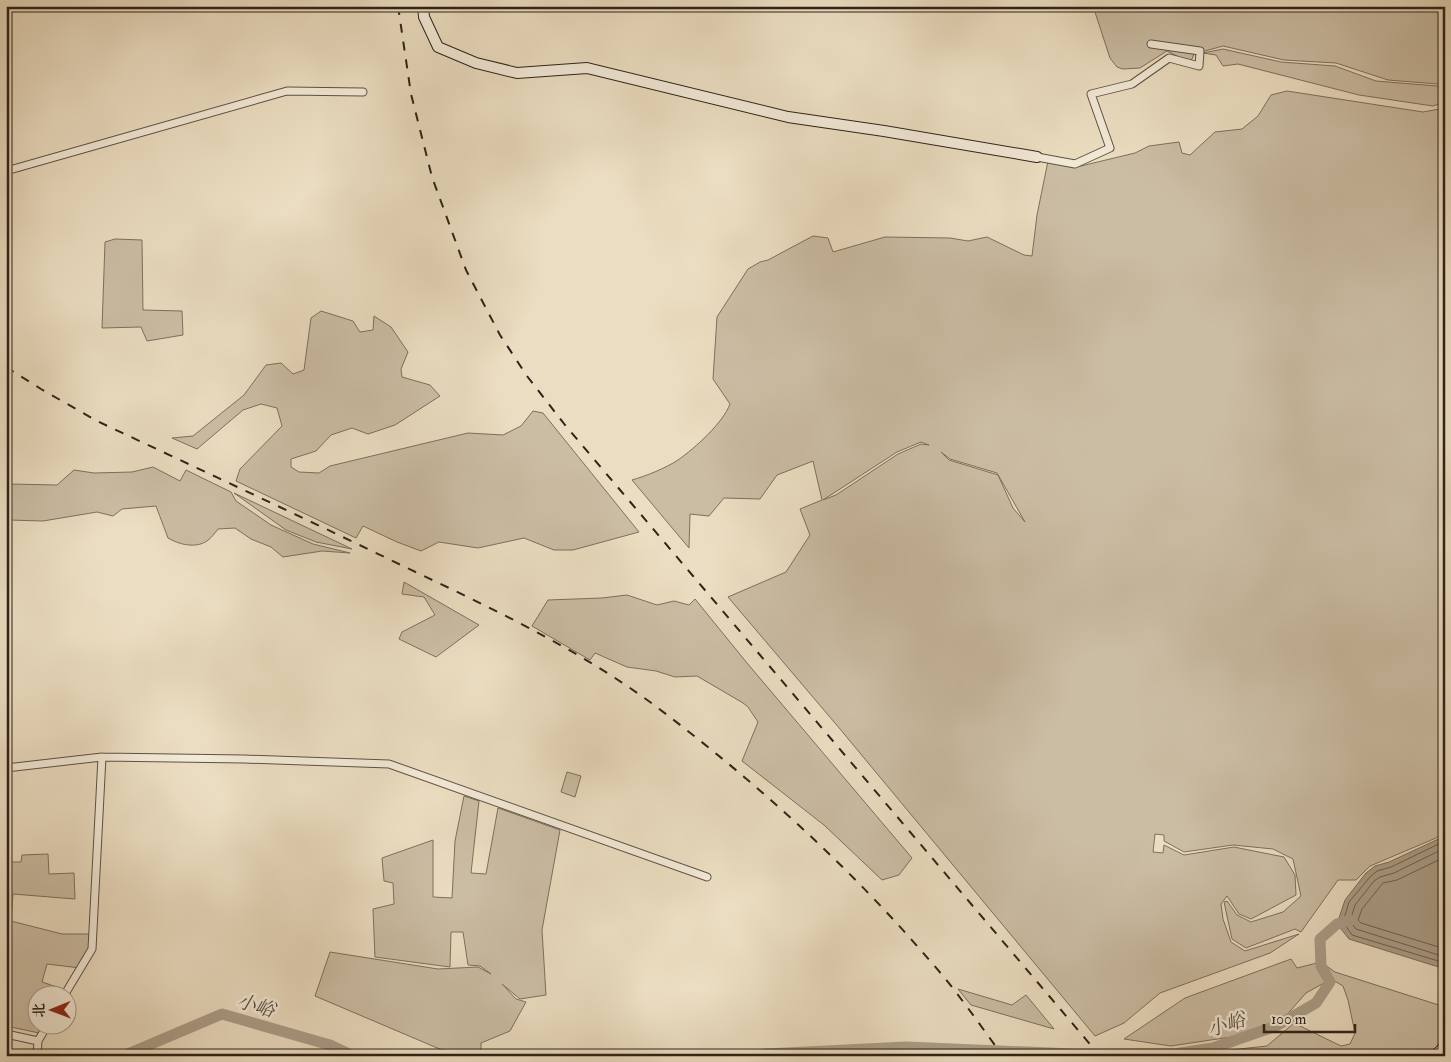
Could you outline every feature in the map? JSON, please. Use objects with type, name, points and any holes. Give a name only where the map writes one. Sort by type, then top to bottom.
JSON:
[{"type":"street","points":[[423,6],[424,17],[438,47],[476,63],[517,73],[587,68],[788,117],[884,131],[1075,164],[1110,148],[1091,94],[1132,84],[1169,58],[1199,66],[1200,51],[1151,44]]},
{"type":"street","points":[[6,171],[287,91],[363,92]]},
{"type":"street","points":[[6,768],[102,757],[389,764],[707,878]]},
{"type":"street","points":[[71,984],[92,949],[102,757]]},
{"type":"street","points":[[6,1034],[38,1041]]},
{"type":"street","points":[[37,1054],[38,1041],[42,1034]]},
{"type":"street","points":[[1435,1056],[1445,1046]]},
{"type":"shaded area","points":[[1093,6],[1445,6],[1445,87],[1438,84],[1388,80],[1336,63],[1284,60],[1223,46],[1194,54],[1189,66],[1179,57],[1167,51],[1140,68],[1123,69],[1117,67],[1110,58]]},
{"type":"shaded area","points":[[1223,49],[1281,62],[1335,66],[1376,81],[1437,86],[1445,91],[1445,102],[1433,106],[1359,95],[1238,64],[1223,66],[1216,55],[1203,53]]},
{"type":"shaded area","points":[[1287,91],[1423,112],[1445,108],[1445,831],[1436,838],[1370,866],[1356,880],[1338,880],[1301,932],[1295,929],[1246,948],[1232,939],[1224,902],[1227,901],[1237,915],[1251,922],[1283,912],[1301,896],[1293,859],[1273,849],[1233,845],[1184,852],[1164,841],[1164,835],[1155,834],[1153,852],[1163,853],[1164,845],[1184,855],[1234,847],[1284,857],[1295,875],[1296,895],[1251,919],[1239,914],[1227,896],[1221,904],[1223,919],[1231,942],[1245,951],[1299,934],[1270,953],[1160,993],[1124,1023],[1095,1036],[728,597],[786,572],[810,535],[800,509],[822,500],[813,461],[777,475],[760,499],[724,498],[709,516],[690,514],[689,548],[632,480],[656,472],[678,460],[708,435],[730,404],[713,379],[717,317],[748,269],[813,236],[828,238],[833,252],[885,237],[950,238],[968,241],[987,237],[1024,255],[1032,256],[1037,215],[1048,161],[1081,166],[1135,153],[1149,146],[1179,142],[1182,153],[1190,155],[1215,132],[1242,129],[1258,116],[1271,95]],"holes":[[[921,442],[929,445],[921,444],[898,454],[836,495],[823,500],[897,452]],[[941,452],[950,459],[997,473],[1025,522],[1013,508],[998,475],[949,460]]]},
{"type":"shaded area","points":[[115,239],[142,240],[143,310],[182,311],[183,335],[147,341],[141,327],[102,328],[105,242]]},
{"type":"shaded area","points":[[321,311],[353,321],[360,332],[373,330],[374,316],[391,327],[408,352],[401,369],[402,377],[430,385],[440,396],[395,425],[368,434],[352,428],[331,435],[316,451],[291,459],[291,467],[299,472],[319,473],[330,466],[468,433],[503,435],[521,426],[533,411],[543,413],[639,532],[573,550],[554,550],[524,538],[478,548],[439,542],[421,551],[363,526],[356,538],[236,481],[240,469],[282,426],[277,408],[261,404],[243,410],[197,449],[172,438],[193,436],[244,395],[266,365],[281,363],[293,374],[304,370],[311,318]]},
{"type":"shaded area","points":[[153,467],[180,481],[186,470],[231,492],[236,501],[271,525],[313,544],[350,553],[322,551],[283,557],[271,547],[251,539],[235,528],[218,529],[208,540],[197,545],[182,544],[168,538],[156,506],[122,509],[113,516],[97,512],[43,521],[9,520],[6,522],[6,485],[57,485],[74,470],[94,473],[132,472]]},
{"type":"shaded area","points":[[234,493],[352,549],[316,542],[286,530]]},
{"type":"shaded area","points":[[404,582],[479,625],[436,657],[399,639],[402,632],[435,615],[424,597],[402,594]]},
{"type":"shaded area","points":[[627,595],[657,605],[674,601],[689,605],[695,599],[912,858],[899,875],[882,880],[824,825],[742,761],[758,722],[743,703],[697,676],[675,677],[656,671],[627,667],[595,653],[590,660],[532,626],[548,600]]},
{"type":"shaded area","points":[[567,772],[581,776],[575,797],[561,792]]},
{"type":"shaded area","points":[[464,796],[479,801],[471,873],[486,874],[498,808],[560,830],[542,930],[546,995],[520,999],[502,984],[516,999],[526,1002],[510,1031],[481,1043],[481,1054],[442,1050],[315,996],[330,952],[438,969],[478,967],[491,974],[480,966],[468,965],[463,932],[451,932],[450,967],[375,957],[373,909],[394,904],[393,883],[384,881],[382,858],[433,840],[433,897],[452,898],[455,841]]},
{"type":"shaded area","points":[[48,854],[49,874],[74,873],[75,899],[13,894],[11,921],[62,934],[94,934],[91,953],[80,968],[47,964],[42,982],[48,984],[28,984],[28,1031],[6,1026],[6,862],[21,862],[22,855]]},
{"type":"shaded area","points":[[1291,959],[1297,968],[1321,962],[1335,972],[1445,1007],[1444,1033],[1442,1038],[1430,1056],[1175,1056],[1267,1046],[1294,1023],[1341,1046],[1350,1044],[1355,1033],[1348,1000],[1343,986],[1331,979],[1306,993],[1284,1018],[1244,1035],[1171,1046],[1124,1039],[1185,998]]},
{"type":"shaded area","points":[[958,989],[1012,1005],[1026,995],[1054,1029],[971,1005]]},
{"type":"water","points":[[1445,836],[1445,969],[1349,939],[1337,924],[1345,900],[1366,873],[1375,866],[1389,862]]},
{"type":"waterway","name":"小峪","points":[[756,1056],[906,1047],[1073,1054],[1174,1054],[1213,1048],[1276,1026],[1316,1003],[1330,982],[1321,966],[1320,939],[1337,924],[1351,920]]},
{"type":"waterway","name":"小峪","points":[[123,1056],[222,1014],[330,1045],[353,1056]]},
{"type":"railway","points":[[398,6],[411,94],[432,177],[466,270],[500,335],[527,376],[565,425],[1100,1056]]},
{"type":"railway","points":[[6,367],[97,421],[500,613],[563,647],[625,684],[692,734],[764,794],[834,859],[900,927],[941,973],[1003,1056]]}]
